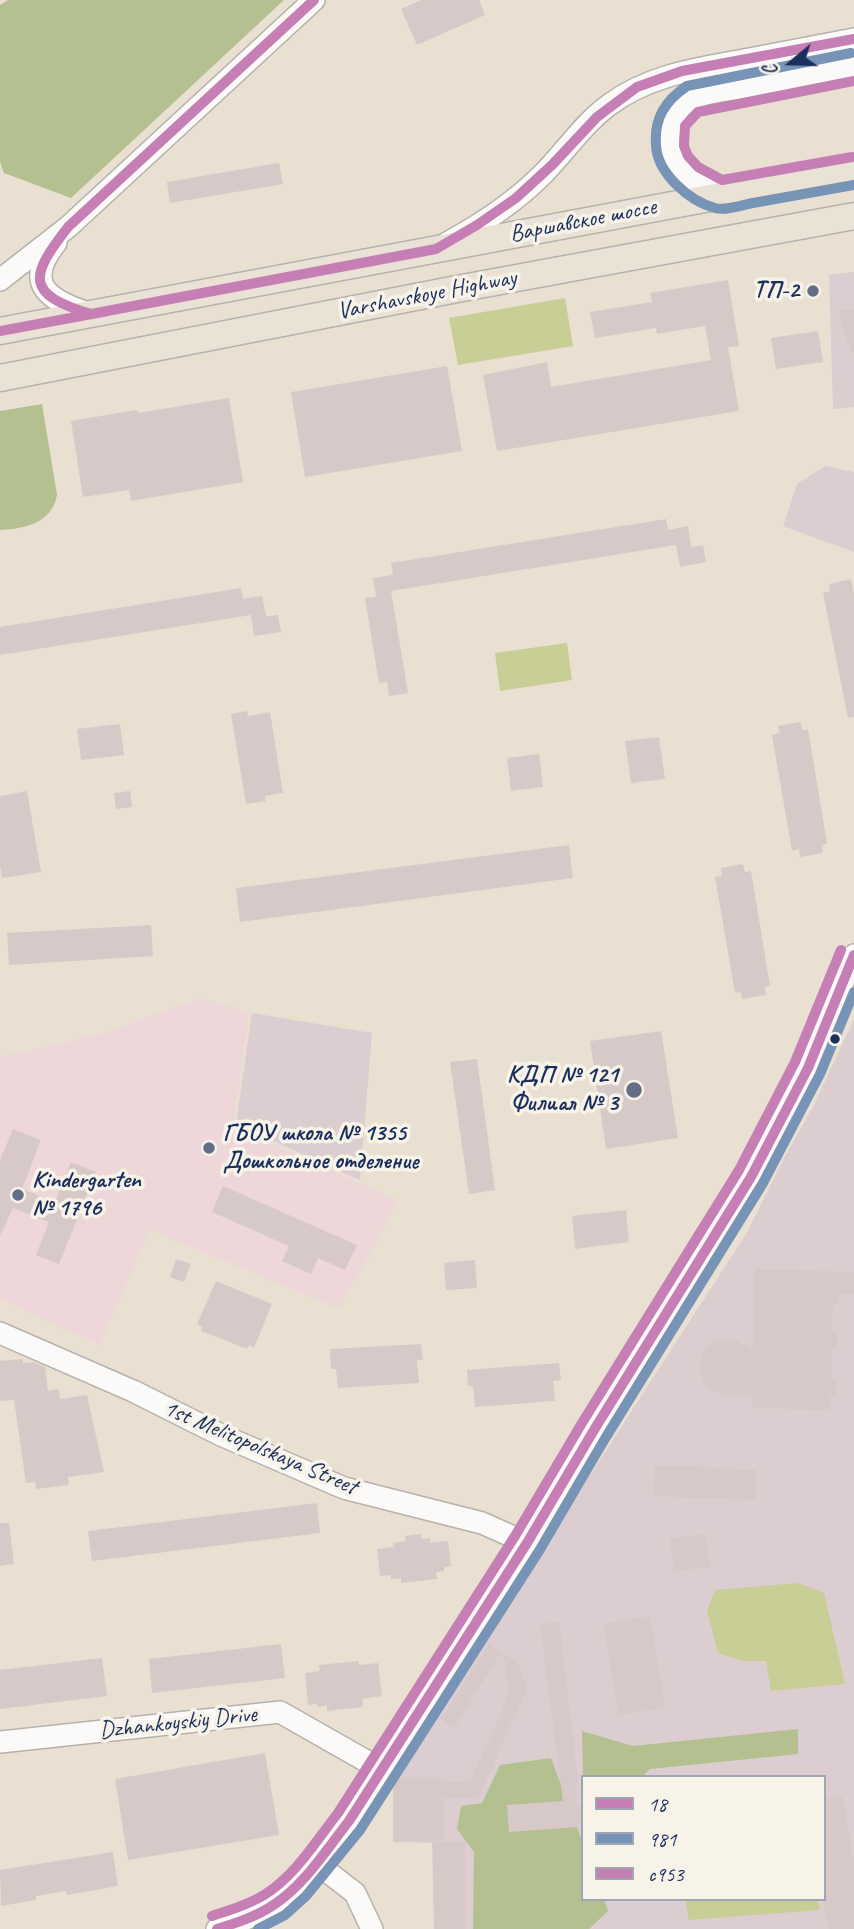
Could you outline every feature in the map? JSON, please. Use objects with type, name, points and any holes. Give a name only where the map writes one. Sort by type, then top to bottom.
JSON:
[{"type":"main road","name":"Варшавское шоссе","points":[[436,249],[854,171]]},
{"type":"main road","name":"Varshavskoye Highway","points":[[0,378],[854,216]]},
{"type":"main road","name":"Varshavskoye Highway","points":[[0,331],[436,249]]},
{"type":"street","points":[[0,279],[68,227],[314,0]]},
{"type":"street","points":[[436,249],[468,231],[528,187],[593,119],[621,96],[653,80],[854,39]]},
{"type":"street","points":[[719,195],[683,173],[670,149],[669,132],[677,112],[684,104],[702,96],[854,67]]},
{"type":"street","points":[[68,227],[40,268],[41,282],[46,293],[62,305],[91,314]]},
{"type":"street","points":[[217,1929],[245,1919],[278,1902],[316,1863],[349,1821],[527,1543],[768,1147],[808,1068],[854,955]]},
{"type":"street","name":"1st Melitopolskaya Street","points":[[0,1333],[133,1391],[221,1435],[344,1488],[482,1523],[527,1543]]},
{"type":"street","name":"Dzhankoyskiy Drive","points":[[0,1742],[280,1712],[382,1770]]},
{"type":"street","points":[[316,1863],[355,1894],[372,1929]]},
{"type":"shaded area","points":[[854,272],[854,407],[833,409],[829,275]]},
{"type":"shaded area","points":[[825,466],[854,472],[854,552],[783,526],[797,484]]},
{"type":"shaded area","points":[[201,998],[249,1013],[233,1126],[398,1201],[340,1309],[150,1230],[100,1345],[0,1299],[0,1057],[102,1034]]},
{"type":"shaded area","points":[[252,1013],[372,1033],[360,1180],[236,1124]]},
{"type":"shaded area","points":[[854,1019],[854,1929],[434,1929],[432,1843],[393,1842],[393,1780],[748,1231],[813,1107]]},
{"type":"green space","points":[[8,0],[284,0],[71,198],[4,173],[0,162],[0,5]]},
{"type":"green space","points":[[565,298],[573,346],[458,365],[449,318]]},
{"type":"green space","points":[[42,404],[57,495],[54,505],[50,512],[36,523],[0,530],[0,411]]},
{"type":"green space","points":[[567,643],[572,680],[500,691],[495,653]]},
{"type":"green space","points":[[798,1583],[824,1593],[845,1684],[771,1691],[766,1661],[742,1661],[718,1653],[707,1611],[715,1590]]},
{"type":"green space","points":[[798,1729],[798,1754],[650,1769],[644,1775],[583,1775],[582,1731],[633,1746]]},
{"type":"green space","points":[[551,1758],[581,1838],[581,1901],[605,1901],[608,1911],[589,1929],[473,1929],[474,1852],[457,1829],[461,1806],[482,1803],[500,1765]]},
{"type":"green space","points":[[685,1901],[818,1901],[820,1910],[689,1920]]},
{"type":"building","points":[[421,0],[479,0],[485,15],[417,45],[401,9]]},
{"type":"building","points":[[279,163],[283,184],[170,203],[167,182]]},
{"type":"building","points":[[728,280],[739,346],[728,347],[739,411],[497,451],[483,375],[547,362],[551,387],[711,360],[705,326],[657,334],[656,328],[595,338],[590,312],[652,302],[650,293]]},
{"type":"building","points":[[854,309],[854,352],[851,353],[838,311]]},
{"type":"building","points":[[818,331],[823,362],[776,369],[771,338]]},
{"type":"building","points":[[447,366],[462,451],[305,477],[291,392]]},
{"type":"building","points":[[229,398],[243,482],[131,501],[129,490],[83,497],[71,421]]},
{"type":"building","points":[[666,519],[668,530],[688,526],[691,547],[703,545],[706,562],[680,567],[676,545],[391,591],[408,693],[389,696],[387,682],[379,683],[365,598],[376,597],[373,578],[393,575],[391,563]]},
{"type":"building","points":[[851,579],[854,594],[854,717],[848,718],[823,593],[830,591],[829,584]]},
{"type":"building","points":[[241,588],[243,599],[262,596],[266,616],[278,615],[281,632],[254,636],[251,615],[0,655],[0,627]]},
{"type":"building","points":[[247,711],[248,716],[270,712],[283,793],[265,796],[266,801],[246,804],[231,714]]},
{"type":"building","points":[[801,722],[802,730],[808,729],[827,844],[822,845],[823,853],[800,857],[799,849],[792,851],[772,735],[780,733],[778,726]]},
{"type":"building","points":[[120,724],[124,755],[81,760],[77,729]]},
{"type":"building","points":[[659,737],[665,779],[631,783],[625,741]]},
{"type":"building","points":[[539,754],[543,787],[511,791],[507,758]]},
{"type":"building","points":[[27,791],[41,872],[2,878],[0,796]]},
{"type":"building","points":[[130,791],[132,807],[116,809],[114,793]]},
{"type":"building","points":[[569,845],[573,878],[240,922],[236,888]]},
{"type":"building","points":[[743,864],[745,872],[751,871],[770,986],[765,987],[766,995],[742,999],[741,992],[735,993],[715,877],[722,876],[721,868]]},
{"type":"building","points":[[151,925],[153,956],[9,965],[7,933]]},
{"type":"building","name":"КДП № 121 Филиал № 3","points":[[661,1031],[678,1138],[606,1149],[590,1041]]},
{"type":"building","points":[[477,1059],[495,1190],[469,1194],[450,1062]]},
{"type":"building","name":"Kindergarten № 1796","points":[[13,1129],[41,1140],[22,1189],[55,1202],[71,1162],[96,1172],[59,1264],[36,1255],[49,1222],[13,1208],[0,1236],[0,1160]]},
{"type":"building","points":[[223,1186],[357,1245],[345,1270],[318,1258],[311,1274],[282,1261],[289,1246],[212,1212]]},
{"type":"building","points":[[626,1210],[629,1242],[575,1249],[572,1216]]},
{"type":"building","points":[[176,1259],[191,1264],[184,1282],[170,1277]]},
{"type":"building","points":[[475,1260],[477,1288],[446,1290],[444,1263]]},
{"type":"building","points":[[755,1269],[854,1272],[854,1293],[838,1294],[838,1303],[833,1303],[832,1333],[837,1333],[837,1349],[832,1349],[831,1380],[836,1380],[836,1397],[830,1396],[830,1410],[752,1408],[752,1395],[722,1395],[710,1389],[702,1380],[699,1366],[704,1351],[713,1342],[726,1339],[737,1341],[753,1350]]},
{"type":"building","points":[[216,1281],[272,1304],[254,1348],[249,1345],[247,1349],[201,1331],[202,1327],[197,1324]]},
{"type":"building","points":[[421,1344],[423,1360],[417,1360],[419,1383],[338,1388],[336,1369],[331,1369],[330,1349]]},
{"type":"building","points":[[23,1359],[23,1363],[33,1362],[45,1367],[48,1391],[59,1389],[60,1399],[87,1395],[104,1472],[68,1477],[69,1485],[36,1489],[35,1482],[26,1483],[14,1400],[0,1401],[0,1361]]},
{"type":"building","points":[[559,1363],[561,1380],[553,1381],[555,1401],[475,1407],[473,1386],[468,1386],[467,1370]]},
{"type":"building","points":[[655,1465],[756,1470],[755,1500],[654,1496]]},
{"type":"building","points":[[317,1503],[320,1533],[92,1561],[88,1531]]},
{"type":"building","points":[[0,1523],[9,1523],[14,1564],[0,1566]]},
{"type":"building","points":[[421,1534],[421,1539],[430,1538],[430,1543],[448,1541],[451,1566],[436,1572],[437,1579],[401,1583],[401,1578],[380,1576],[377,1549],[394,1547],[393,1543],[406,1541],[405,1536]]},
{"type":"building","points":[[706,1534],[710,1567],[674,1571],[670,1538]]},
{"type":"building","points":[[650,1616],[665,1707],[619,1715],[604,1624]]},
{"type":"building","points":[[559,1622],[578,1781],[577,1806],[581,1806],[581,1820],[580,1827],[509,1832],[507,1805],[563,1801],[540,1624]]},
{"type":"building","points":[[281,1644],[285,1678],[152,1693],[149,1659]]},
{"type":"building","points":[[489,1644],[501,1652],[454,1728],[441,1719]]},
{"type":"building","points":[[503,1653],[518,1664],[527,1688],[478,1799],[443,1798],[444,1840],[393,1842],[393,1779],[470,1782],[509,1695]]},
{"type":"building","points":[[102,1658],[107,1696],[0,1709],[0,1670]]},
{"type":"building","points":[[359,1661],[359,1665],[378,1663],[382,1696],[362,1699],[363,1707],[327,1711],[327,1706],[308,1705],[305,1673],[320,1671],[319,1665]]},
{"type":"building","points":[[265,1753],[279,1835],[128,1860],[115,1779]]},
{"type":"building","points":[[842,1795],[854,1862],[854,1929],[829,1929],[824,1906],[826,1799]]},
{"type":"building","points":[[465,1842],[465,1929],[434,1929],[433,1843]]},
{"type":"building","points":[[113,1852],[118,1886],[67,1895],[66,1891],[36,1896],[36,1900],[1,1906],[0,1870]]},
{"type":"transit line","name":"18","points":[[314,0],[68,227],[46,258],[41,271],[40,281],[44,291],[69,307],[91,314],[436,249],[516,198],[552,165],[597,117],[637,87],[682,71],[854,39]]},
{"type":"transit line","name":"981","points":[[851,53],[687,86],[662,111],[657,127],[656,145],[662,166],[676,184],[695,199],[719,209],[854,185]]},
{"type":"transit line","name":"с953","points":[[852,157],[722,180],[698,167],[688,156],[684,146],[685,126],[698,112],[854,81]]},
{"type":"transit line","name":"18","points":[[0,331],[108,311]]},
{"type":"transit line","name":"с953","points":[[212,1916],[252,1902],[275,1887],[304,1857],[338,1813],[515,1536],[739,1170],[795,1062],[841,950]]},
{"type":"transit line","name":"18","points":[[217,1929],[259,1913],[284,1898],[314,1867],[349,1821],[527,1543],[751,1177],[808,1068],[854,955]]},
{"type":"transit line","name":"981","points":[[258,1929],[285,1915],[306,1896],[360,1830],[539,1551],[763,1183],[820,1074],[854,992]]},
{"type":"place","name":"ТП-2","points":[[813,291]]},
{"type":"place","name":"КДП № 121 Филиал № 3","points":[[634,1090]]},
{"type":"place","name":"ГБОУ школа № 1355 Дошкольное отделение","points":[[209,1148]]},
{"type":"place","name":"Kindergarten № 1796","points":[[18,1195]]}]
